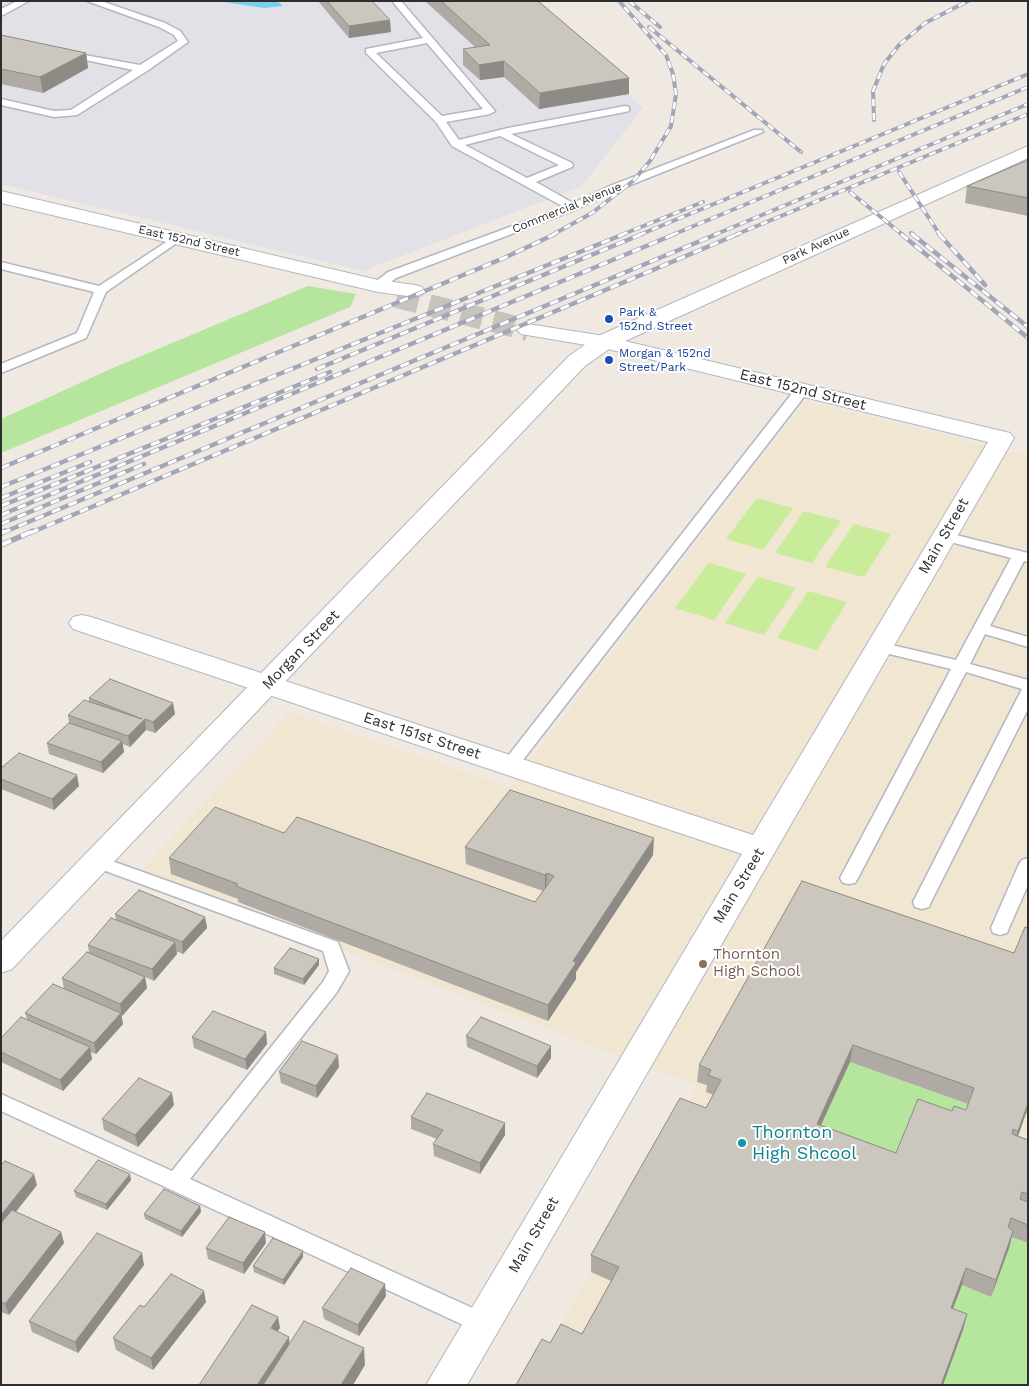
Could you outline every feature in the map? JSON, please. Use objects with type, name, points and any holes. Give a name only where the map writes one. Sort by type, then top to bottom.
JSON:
[{"type":"street","name":"Park Avenue","points":[[604,342],[1018,161],[1028,151]]},
{"type":"street","name":"East 152nd Street","points":[[1,197],[406,294]]},
{"type":"street","name":"East 152nd Street","points":[[536,326],[1002,438]]},
{"type":"street","name":"Morgan Street","points":[[1,961],[578,361],[604,342]]},
{"type":"street","name":"Main Street","points":[[446,1385],[1002,438]]},
{"type":"street","name":"East 151st Street","points":[[82,624],[761,849]]},
{"type":"lane","points":[[1,13],[25,1]]},
{"type":"lane","points":[[1,102],[54,114],[73,113],[144,69],[183,42],[177,33],[162,25],[91,1]]},
{"type":"lane","points":[[396,1],[490,111],[440,120]]},
{"type":"lane","points":[[429,40],[369,51],[440,120],[456,144],[573,207]]},
{"type":"lane","points":[[58,52],[144,69]]},
{"type":"lane","points":[[456,144],[625,109]]},
{"type":"lane","name":"Commercial Avenue","points":[[378,286],[392,275],[573,207],[614,188],[758,132]]},
{"type":"lane","points":[[502,133],[568,165],[527,182]]},
{"type":"lane","points":[[1,369],[82,335],[101,290],[177,238]]},
{"type":"lane","points":[[1,265],[101,290]]},
{"type":"lane","points":[[510,765],[802,390]]},
{"type":"lane","points":[[849,878],[981,628],[1023,557],[944,536]]},
{"type":"lane","points":[[981,628],[1028,642]]},
{"type":"lane","points":[[879,647],[961,666],[1028,685]]},
{"type":"lane","points":[[922,902],[1028,692]]},
{"type":"lane","points":[[98,862],[331,946],[338,971],[330,987],[175,1182]]},
{"type":"lane","points":[[1000,928],[1028,864]]},
{"type":"lane","points":[[1,1102],[482,1323]]},
{"type":"shaded area","points":[[1,1],[533,1],[643,108],[582,186],[363,271],[1,184]]},
{"type":"shaded area","name":"Thornton High School","points":[[805,401],[1028,456],[1028,1385],[527,1385],[697,1086],[139,872],[289,712],[510,787]]},
{"type":"green space","points":[[308,286],[356,294],[350,307],[1,453],[1,419],[115,367]]},
{"type":"green space","points":[[757,498],[793,508],[763,550],[726,539]]},
{"type":"green space","points":[[804,511],[841,521],[812,563],[775,553]]},
{"type":"green space","points":[[854,524],[891,534],[864,577],[825,567]]},
{"type":"green space","points":[[709,563],[746,574],[714,620],[675,608]]},
{"type":"green space","points":[[758,577],[796,588],[764,635],[725,623]]},
{"type":"green space","points":[[808,591],[847,602],[817,650],[777,638]]},
{"type":"green space","points":[[850,1062],[970,1105],[962,1127],[892,1169],[814,1140]]},
{"type":"green space","points":[[1007,1235],[1028,1243],[1028,1385],[943,1385],[963,1331],[947,1324],[962,1285],[991,1297]]},
{"type":"water","points":[[217,1],[277,1],[283,6],[264,8]]},
{"type":"building","points":[[327,1],[372,1],[390,20],[349,26]]},
{"type":"building","points":[[441,1],[538,1],[629,78],[540,93],[504,61],[479,65],[463,49],[490,45]]},
{"type":"building","points":[[1,35],[86,53],[40,77],[1,69]]},
{"type":"building","points":[[1028,160],[1028,198],[967,186]]},
{"type":"building","points":[[110,679],[173,703],[153,722],[145,719],[128,736],[68,715],[84,700],[142,719],[89,698]]},
{"type":"building","points":[[69,723],[122,741],[101,762],[47,743]]},
{"type":"building","points":[[19,753],[77,775],[52,799],[1,779],[1,768]]},
{"type":"building","points":[[510,790],[654,838],[573,961],[576,963],[548,1005],[236,886],[238,884],[169,858],[215,807],[284,833],[297,817],[535,902],[554,876],[547,873],[545,875],[465,847]]},
{"type":"building","name":"Thornton High Shcool","points":[[802,881],[1014,953],[1025,927],[1028,928],[1028,1103],[1018,1131],[1013,1129],[1012,1134],[1028,1140],[1028,1194],[1022,1192],[1020,1199],[1028,1202],[1028,1225],[1011,1218],[1008,1227],[1013,1231],[996,1280],[966,1268],[951,1308],[967,1314],[941,1385],[516,1385],[542,1339],[550,1343],[561,1324],[582,1334],[619,1267],[591,1255],[680,1098],[706,1108],[721,1080],[708,1075],[711,1070],[699,1065]],"holes":[[[853,1045],[974,1088],[966,1110],[954,1106],[952,1111],[918,1099],[896,1153],[817,1124]]]},
{"type":"building","points":[[139,890],[205,917],[182,942],[115,914]]},
{"type":"building","points":[[111,918],[175,942],[152,969],[88,945]]},
{"type":"building","points":[[290,948],[319,959],[303,979],[274,968]]},
{"type":"building","points":[[87,952],[145,977],[120,1004],[62,978]]},
{"type":"building","points":[[53,984],[121,1013],[94,1043],[25,1013]]},
{"type":"building","points":[[213,1011],[266,1032],[245,1059],[192,1037]]},
{"type":"building","points":[[21,1017],[90,1047],[60,1080],[1,1052],[1,1038]]},
{"type":"building","points":[[481,1017],[551,1046],[537,1066],[466,1036]]},
{"type":"building","points":[[302,1041],[338,1055],[316,1086],[279,1072]]},
{"type":"building","points":[[139,1078],[172,1093],[135,1135],[102,1119]]},
{"type":"building","points":[[427,1093],[505,1123],[480,1163],[433,1144],[443,1130],[411,1117]]},
{"type":"building","points":[[98,1160],[130,1174],[106,1204],[74,1191]]},
{"type":"building","points":[[5,1161],[34,1174],[1,1215],[1,1165]]},
{"type":"building","points":[[164,1189],[200,1206],[181,1231],[144,1214]]},
{"type":"building","points":[[12,1210],[61,1232],[5,1304],[1,1302],[1,1223]]},
{"type":"building","points":[[229,1217],[265,1232],[243,1263],[206,1248]]},
{"type":"building","points":[[97,1233],[142,1253],[75,1342],[29,1321]]},
{"type":"building","points":[[273,1238],[303,1251],[283,1280],[253,1266]]},
{"type":"building","points":[[351,1268],[385,1284],[358,1325],[322,1308]]},
{"type":"building","points":[[171,1274],[204,1291],[151,1358],[113,1338],[140,1305],[144,1307]]},
{"type":"building","points":[[252,1305],[278,1317],[271,1328],[289,1337],[257,1385],[199,1385]]},
{"type":"building","points":[[304,1321],[364,1348],[341,1385],[263,1385]]},
{"type":"tunnel","points":[[397,297],[528,330]]},
{"type":"railway","points":[[552,235],[592,213],[633,181],[650,161],[671,126],[676,94],[673,74],[666,55],[619,1]]},
{"type":"railway","points":[[629,1],[660,27]]},
{"type":"railway","points":[[874,120],[873,91],[884,64],[899,45],[925,23],[968,1]]},
{"type":"railway","points":[[649,27],[801,152]]},
{"type":"railway","points":[[639,235],[1028,74]]},
{"type":"railway","points":[[672,235],[1028,87]]},
{"type":"railway","points":[[714,235],[1028,104]]},
{"type":"railway","points":[[735,235],[1028,114]]},
{"type":"railway","points":[[899,172],[940,235]]},
{"type":"railway","points":[[850,192],[903,235]]},
{"type":"railway","points":[[621,235],[703,202]]},
{"type":"railway","points":[[1,468],[504,258],[555,234]]},
{"type":"railway","points":[[1,487],[624,234]]},
{"type":"railway","points":[[317,369],[642,234]]},
{"type":"railway","points":[[1,515],[675,234]]},
{"type":"railway","points":[[2,533],[717,234]]},
{"type":"railway","points":[[30,533],[738,234]]},
{"type":"railway","points":[[901,234],[1028,338]]},
{"type":"railway","points":[[912,234],[1028,327]]},
{"type":"railway","points":[[939,234],[985,285]]},
{"type":"railway","points":[[1,506],[330,372]]},
{"type":"railway","points":[[1,498],[90,462]]},
{"type":"railway","points":[[1,524],[144,464]]},
{"type":"railway","points":[[1,533],[5,531]]},
{"type":"railway","points":[[1,545],[33,531]]},
{"type":"place","name":"Park & 152nd Street","points":[[609,319]]},
{"type":"place","name":"Morgan & 152nd Street/Park","points":[[609,360]]},
{"type":"place","name":"Thornton High School","points":[[703,964]]},
{"type":"place","name":"Thornton High Shcool","points":[[742,1143]]}]
